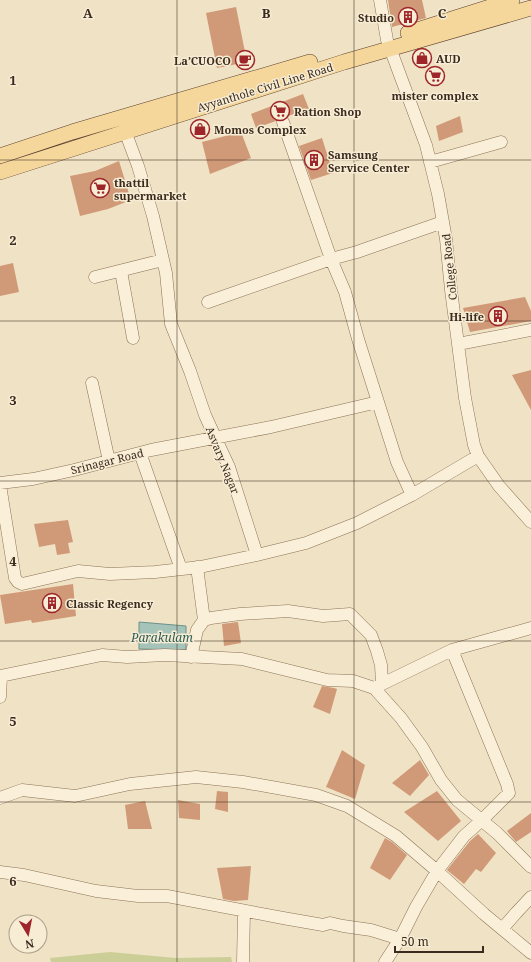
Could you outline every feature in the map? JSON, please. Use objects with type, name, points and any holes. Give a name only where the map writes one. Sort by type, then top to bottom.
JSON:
[{"type":"main road","name":"Ayyanthole Civil Line Road","points":[[0,172],[344,62],[389,44],[512,0]]},
{"type":"main road","name":"Ayyanthole Civil Line Road","points":[[389,44],[531,8]]},
{"type":"main road","points":[[0,156],[72,132],[389,44]]},
{"type":"street","name":"College Road","points":[[380,0],[389,44],[426,145],[443,222],[465,398],[474,445],[478,456],[500,486],[531,522]]},
{"type":"street","points":[[283,122],[331,259],[345,292],[358,339],[397,462],[412,495]]},
{"type":"street","name":"Asvary Nagar","points":[[125,131],[138,166],[153,216],[166,273],[171,324],[215,437],[229,467],[257,555]]},
{"type":"street","points":[[430,162],[501,142]]},
{"type":"street","points":[[208,302],[443,222]]},
{"type":"street","points":[[95,277],[163,260]]},
{"type":"street","points":[[121,271],[133,338]]},
{"type":"street","points":[[458,344],[531,330]]},
{"type":"street","points":[[92,383],[109,461]]},
{"type":"street","name":"Srinagar Road","points":[[0,484],[33,479],[140,453],[378,402]]},
{"type":"street","points":[[140,453],[181,569]]},
{"type":"street","points":[[0,484],[3,530],[15,578],[22,584],[78,572],[115,574],[155,572],[196,567],[257,555],[306,543],[357,523],[412,495],[478,456]]},
{"type":"street","points":[[196,567],[204,620]]},
{"type":"street","points":[[191,657],[197,630],[204,620],[211,618],[276,611],[288,611],[323,616],[350,614],[371,635],[381,665],[378,686],[422,747],[441,780],[457,800],[497,833],[531,867]]},
{"type":"street","points":[[0,697],[1,676],[102,655],[128,657],[165,655],[242,659],[328,680],[353,681],[378,686],[452,650],[531,628]]},
{"type":"street","points":[[385,962],[400,939],[416,907],[437,871],[464,836],[509,793],[452,650]]},
{"type":"street","points":[[0,798],[22,790],[75,796],[130,784],[196,777],[243,782],[316,795],[347,806],[396,836],[484,914],[531,953]]},
{"type":"street","points":[[0,872],[24,875],[96,891],[138,896],[167,896],[244,911],[323,924],[330,923],[371,930],[400,939]]},
{"type":"street","points":[[502,929],[531,897]]},
{"type":"street","points":[[243,962],[244,911]]},
{"type":"green space","points":[[110,952],[176,958],[231,957],[232,962],[51,962],[50,958]]},
{"type":"water","name":"Parakulam","points":[[139,622],[186,626],[186,650],[139,649]]},
{"type":"building","points":[[388,0],[422,0],[426,18],[392,27]]},
{"type":"building","points":[[236,7],[247,62],[217,68],[206,13]]},
{"type":"building","name":"Ration Shop","points":[[303,94],[309,109],[288,116],[281,115],[276,121],[256,128],[251,114]]},
{"type":"building","points":[[460,116],[463,132],[439,141],[436,126]]},
{"type":"building","points":[[241,132],[251,158],[210,174],[202,142]]},
{"type":"building","name":"Samsung Service Center","points":[[322,138],[333,173],[311,180],[299,146]]},
{"type":"building","name":"thattil supermarket","points":[[119,161],[131,200],[108,209],[80,216],[70,176],[95,171]]},
{"type":"building","points":[[13,263],[19,292],[0,296],[0,266]]},
{"type":"building","name":"Hi-life","points":[[525,297],[531,311],[531,321],[470,332],[463,308]]},
{"type":"building","points":[[531,370],[531,410],[512,375]]},
{"type":"building","points":[[68,520],[73,542],[68,543],[70,553],[57,555],[55,544],[39,547],[34,524]]},
{"type":"building","name":"Classic Regency","points":[[73,584],[76,616],[32,623],[31,620],[5,624],[0,595]]},
{"type":"building","points":[[238,622],[241,643],[224,646],[222,624]]},
{"type":"building","points":[[322,686],[337,689],[330,714],[313,707]]},
{"type":"building","points":[[342,750],[365,765],[355,799],[326,787]]},
{"type":"building","points":[[420,760],[429,775],[410,796],[392,783]]},
{"type":"building","points":[[217,791],[228,792],[228,812],[215,809]]},
{"type":"building","points":[[437,791],[461,821],[438,841],[404,812]]},
{"type":"building","points":[[178,800],[200,804],[200,820],[179,818]]},
{"type":"building","points":[[145,801],[152,829],[128,829],[125,805]]},
{"type":"building","points":[[531,813],[531,832],[516,842],[507,831]]},
{"type":"building","points":[[478,834],[496,853],[481,872],[476,869],[464,884],[447,870],[470,841]]},
{"type":"building","points":[[385,838],[407,855],[390,880],[370,868]]},
{"type":"building","points":[[251,866],[248,900],[234,901],[223,899],[217,868]]},
{"type":"place","name":"Studio","points":[[408,17]]},
{"type":"place","name":"AUD","points":[[422,58]]},
{"type":"place","name":"La’CUOCO","points":[[245,60]]},
{"type":"place","name":"mister complex","points":[[435,76]]},
{"type":"place","name":"Ration Shop","points":[[280,111]]},
{"type":"place","name":"Momos Complex","points":[[200,129]]},
{"type":"place","name":"Samsung Service Center","points":[[314,160]]},
{"type":"place","name":"thattil supermarket","points":[[100,188]]},
{"type":"place","name":"Hi-life","points":[[498,316]]},
{"type":"place","name":"Classic Regency","points":[[52,603]]}]
